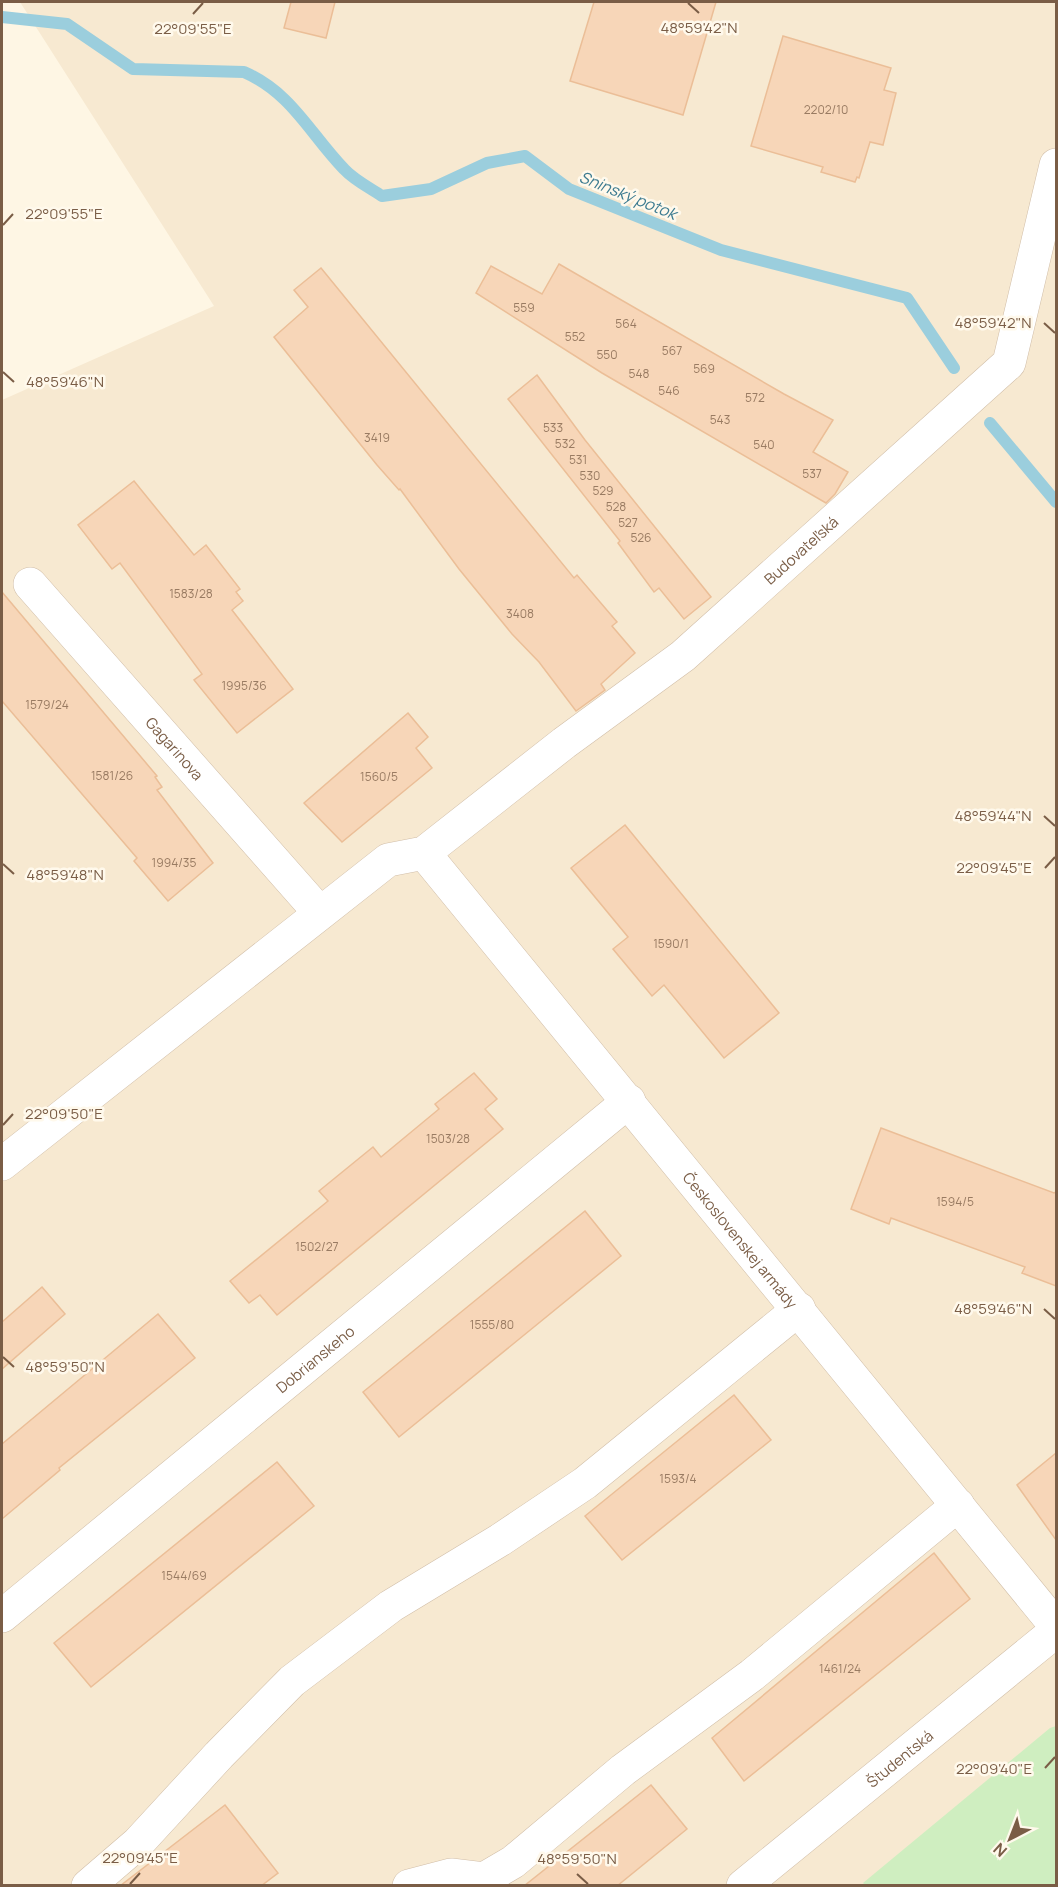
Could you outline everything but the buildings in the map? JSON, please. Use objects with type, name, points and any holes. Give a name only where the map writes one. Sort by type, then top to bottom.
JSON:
[{"type":"street","name":"Budovateľská","points":[[424,853],[564,743],[683,656],[1009,363],[1056,165]]},
{"type":"street","name":"Gagarinova","points":[[30,584],[319,912]]},
{"type":"street","points":[[2,1164],[319,912],[388,860],[424,853]]},
{"type":"street","name":"Československej armády","points":[[424,853],[1056,1626]]},
{"type":"street","name":"Dobrianskeho","points":[[2,1616],[629,1101]]},
{"type":"street","points":[[87,1886],[138,1843],[219,1755],[292,1681],[391,1606],[500,1540],[585,1483],[799,1309]]},
{"type":"street","points":[[409,1886],[451,1875],[484,1879],[513,1862],[623,1770],[752,1675],[958,1505]]},
{"type":"street","name":"Študentská","points":[[743,1886],[1056,1631]]},
{"type":"shaded area","points":[[20,2],[1056,2],[1056,1885],[2,1885],[2,400],[214,306]]},
{"type":"green space","points":[[1056,1726],[1056,1885],[865,1885],[863,1883],[1050,1728]]},
{"type":"waterway","name":"Sninský potok","points":[[2,17],[67,24],[133,69],[244,72],[275,91],[299,115],[348,173],[382,196],[431,189],[487,163],[525,156],[569,189],[721,250],[907,298],[954,368]]},
{"type":"waterway","name":"Sninský potok","points":[[990,423],[1056,502]]}]
